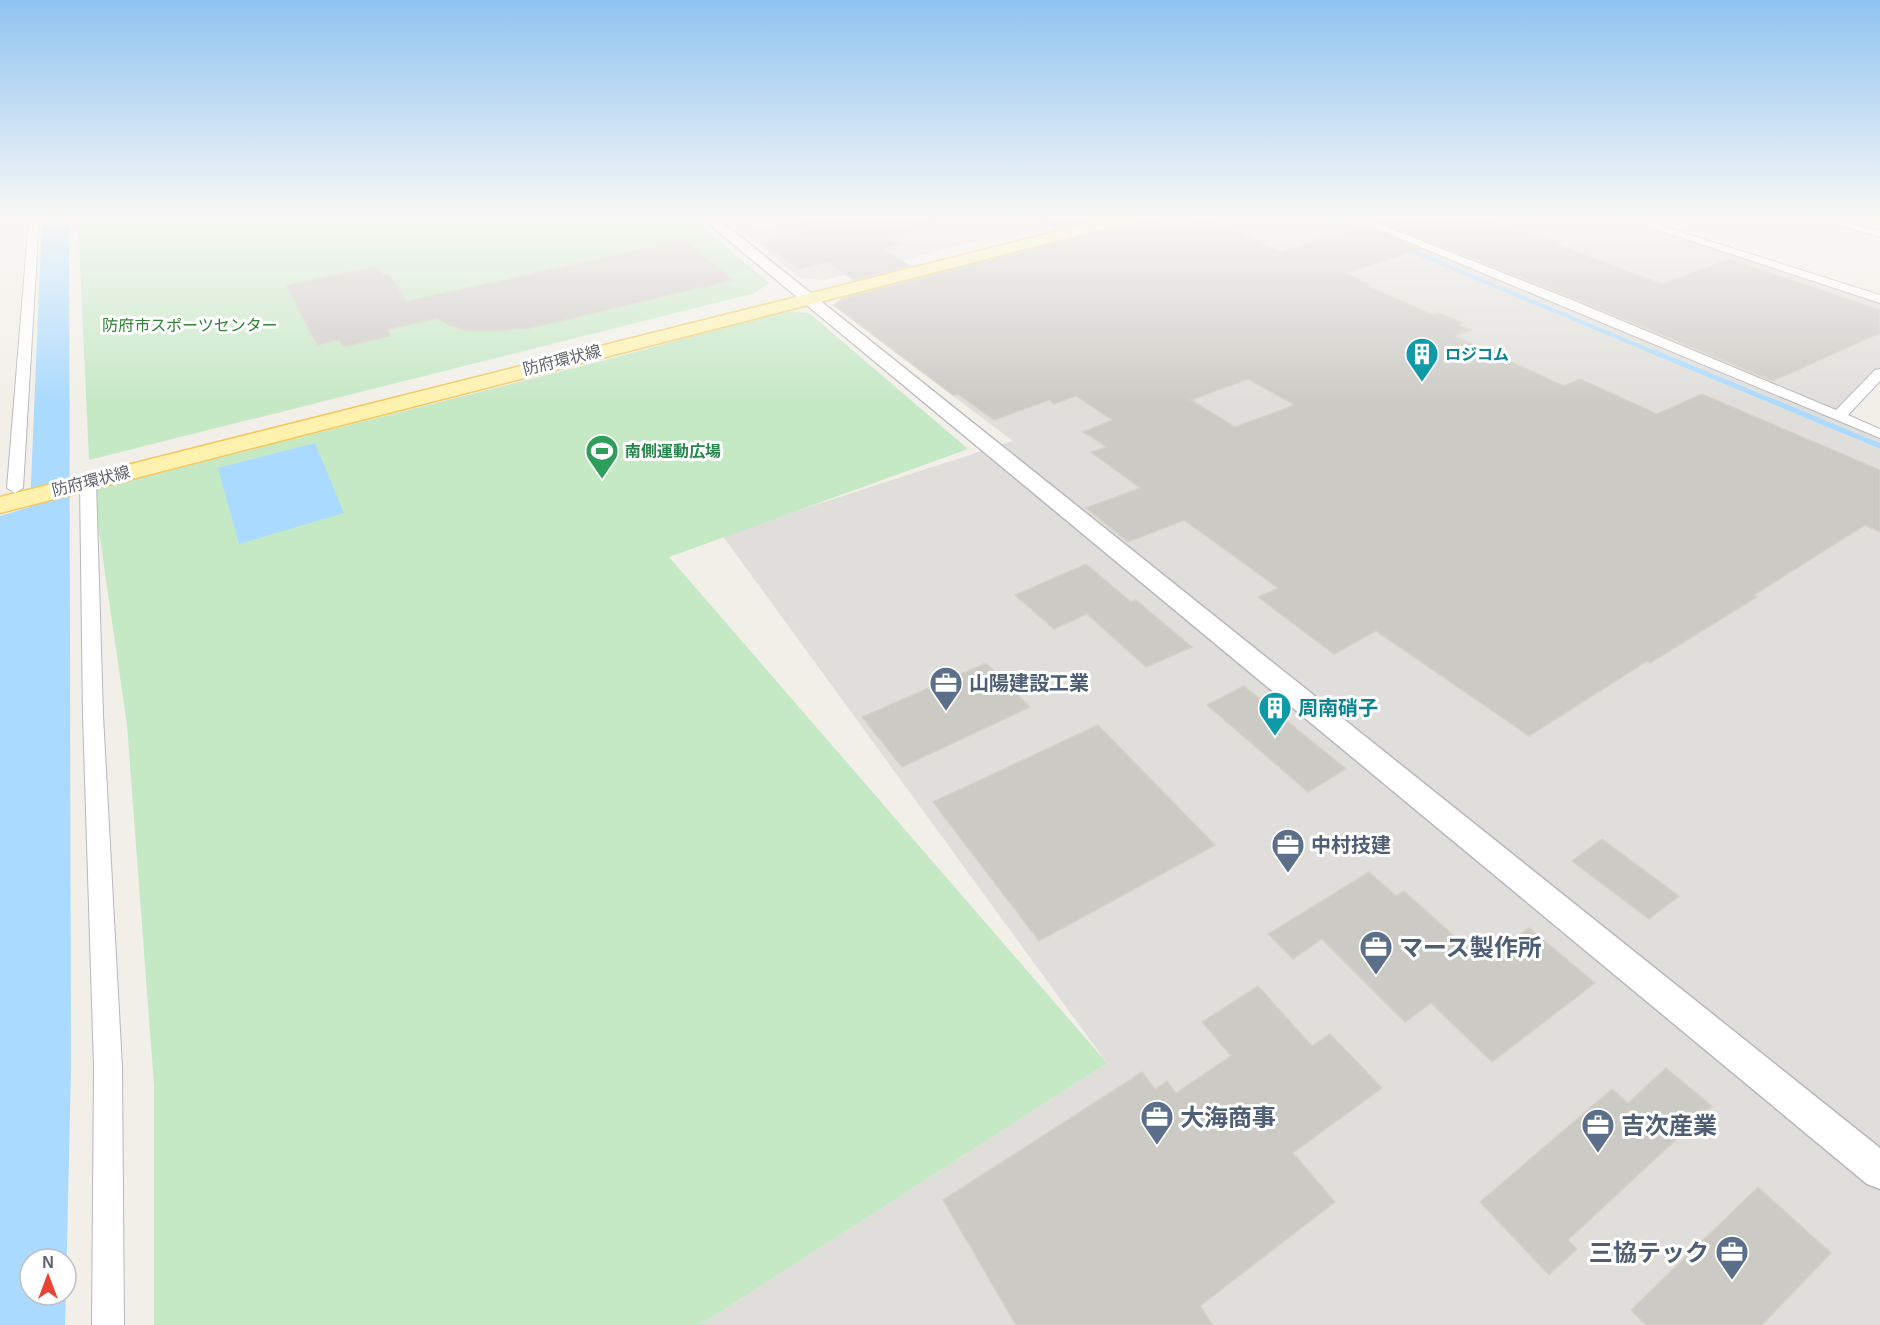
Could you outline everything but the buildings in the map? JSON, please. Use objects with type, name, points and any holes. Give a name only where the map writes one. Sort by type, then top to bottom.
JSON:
[{"type":"main road","name":"防府環状線","points":[[13,494],[854,281]]},
{"type":"main road","name":"防府環状線","points":[[804,294],[860,281]]},
{"type":"street","points":[[13,494],[29,281]]},
{"type":"street","points":[[787,281],[1880,1171]]},
{"type":"street","points":[[1513,281],[1880,434]]},
{"type":"street","points":[[1823,281],[1880,299]]},
{"type":"street","points":[[1838,417],[1880,373]]},
{"type":"street","points":[[92,474],[93,715],[108,1067],[108,1325]]},
{"type":"shaded area","points":[[900,281],[1823,281],[1880,299],[1880,373],[1838,417],[1880,434],[1880,1325],[700,1325],[1107,1063],[722,535],[1013,441],[832,305],[844,295]]},
{"type":"green space","name":"防府市スポーツセンター","points":[[81,281],[766,281],[769,283],[755,293],[89,460]]},
{"type":"green space","points":[[785,311],[809,313],[968,449],[669,557],[1107,1063],[700,1325],[154,1325],[154,1085],[127,725],[93,490],[602,361]]},
{"type":"water","points":[[39,281],[69,281],[71,1069],[67,1247],[18,1247],[18,1307],[66,1307],[65,1325],[0,1325],[0,516],[30,507]]},
{"type":"water","points":[[315,443],[344,513],[239,544],[218,468]]},
{"type":"waterway","points":[[1483,281],[1658,354]]},
{"type":"waterway","points":[[1654,352],[1880,446]]},
{"type":"place","name":"ロジコム","points":[[1422,383]]},
{"type":"place","name":"南側運動広場","points":[[602,480]]},
{"type":"place","name":"山陽建設工業","points":[[946,712]]},
{"type":"place","name":"周南硝子","points":[[1275,737]]},
{"type":"place","name":"中村技建","points":[[1288,874]]},
{"type":"place","name":"マース製作所","points":[[1376,976]]},
{"type":"place","name":"大海商事","points":[[1157,1146]]},
{"type":"place","name":"吉次産業","points":[[1598,1154]]},
{"type":"place","name":"三協テック","points":[[1732,1281]]}]
